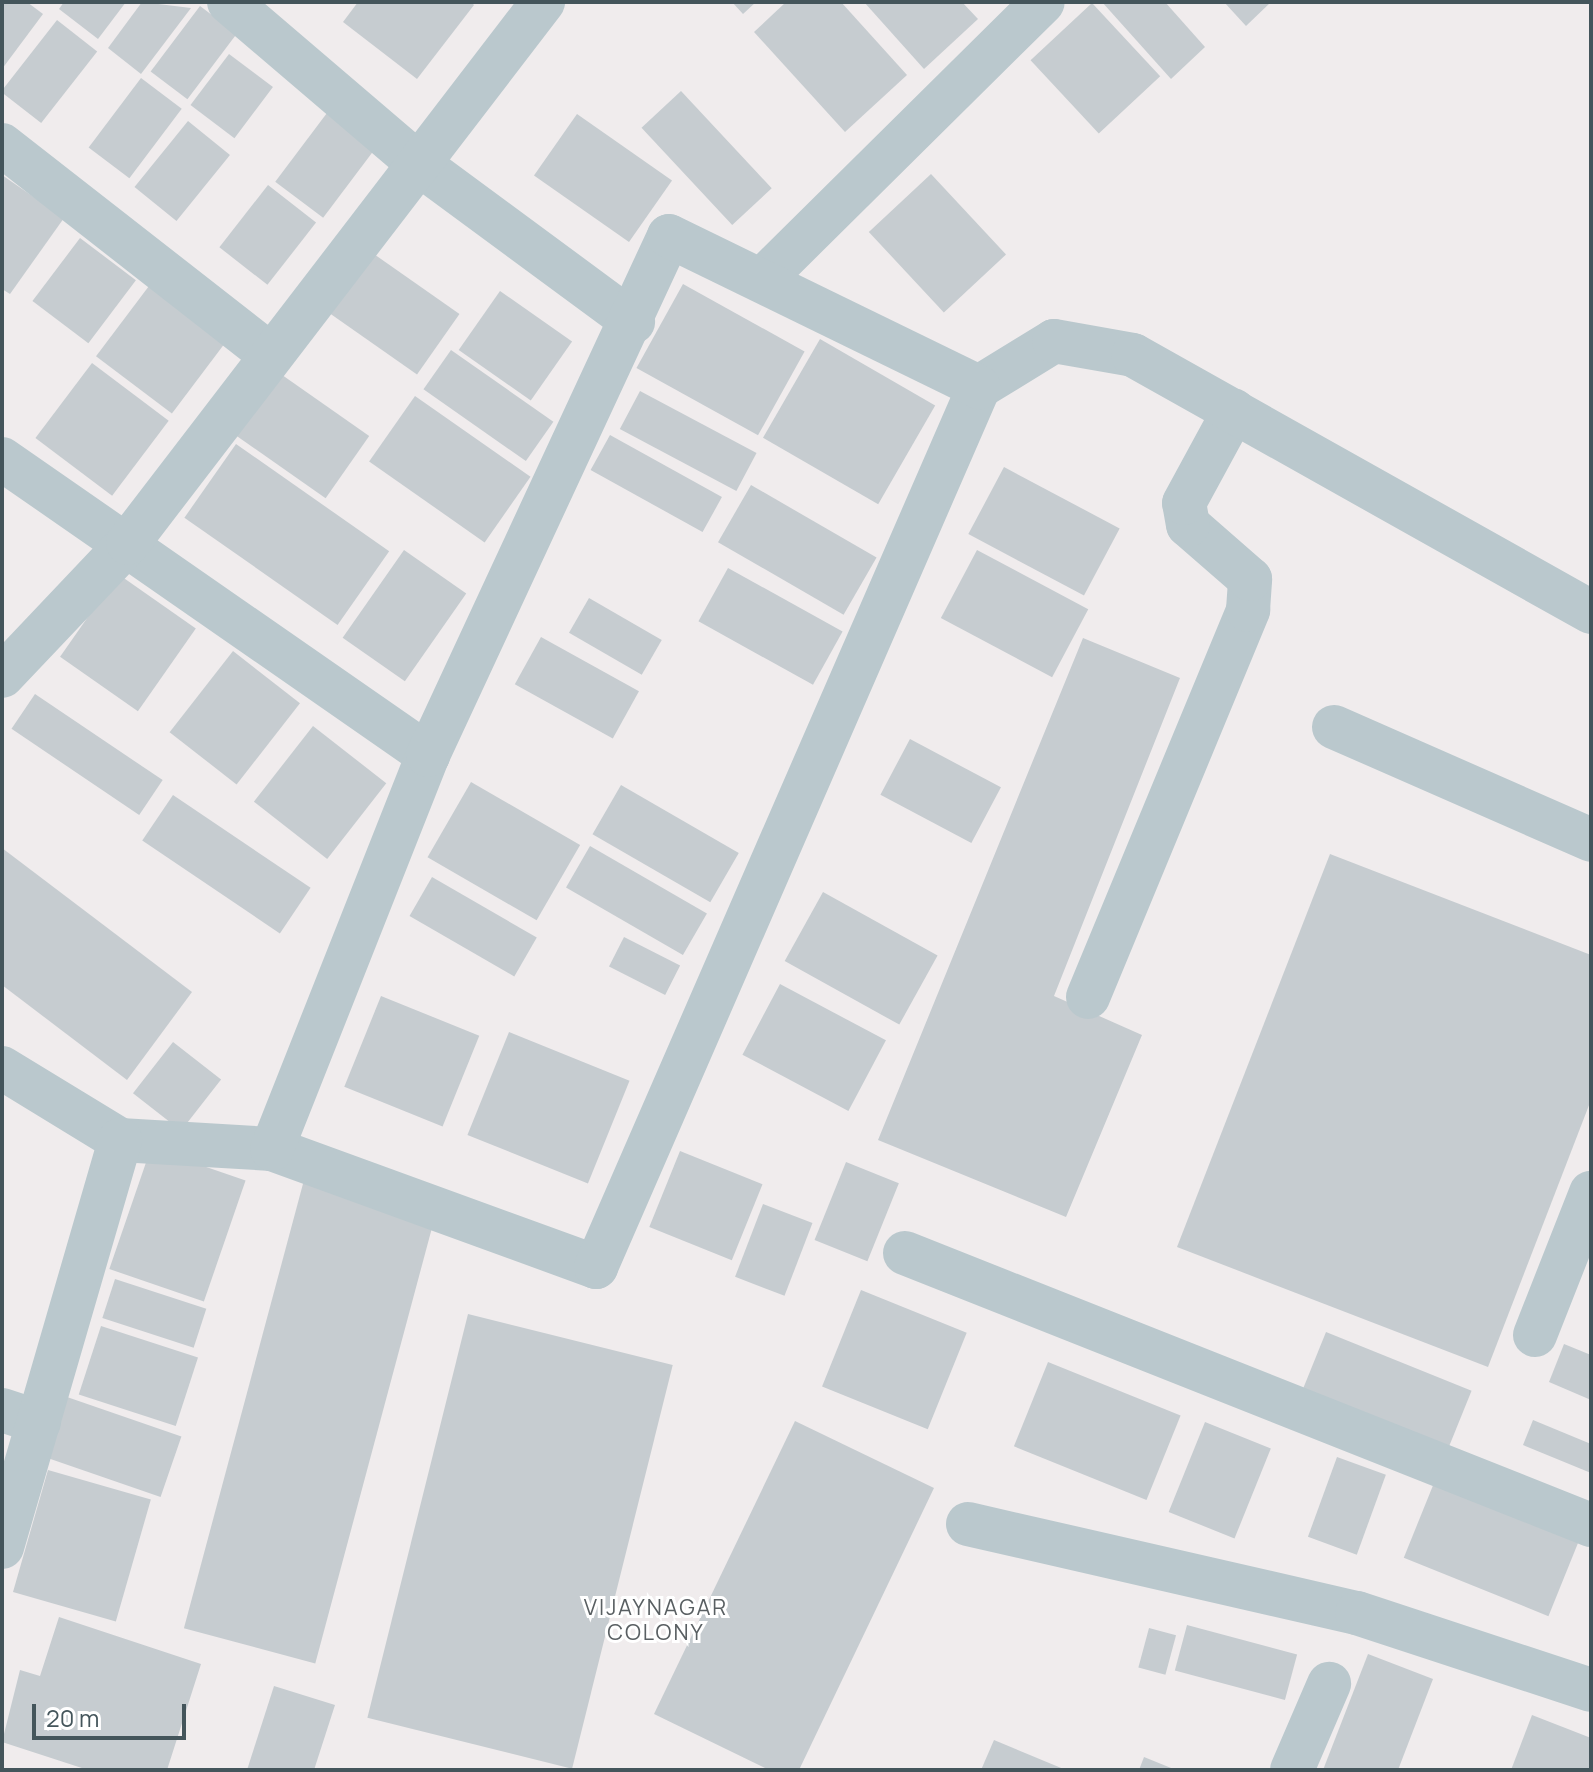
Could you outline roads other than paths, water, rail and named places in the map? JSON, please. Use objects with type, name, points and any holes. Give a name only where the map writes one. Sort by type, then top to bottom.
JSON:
[{"type":"street","points":[[229,2],[419,164],[633,322]]},
{"type":"street","points":[[2,676],[128,543],[268,353],[543,2]]},
{"type":"street","points":[[764,278],[1020,9]]},
{"type":"street","points":[[2,145],[268,353]]},
{"type":"street","points":[[272,1149],[428,755],[633,322],[669,236],[764,278],[979,387]]},
{"type":"street","points":[[2,1068],[120,1140],[272,1149],[596,1267],[979,387],[1054,341],[1133,355],[1591,612]]},
{"type":"street","points":[[1088,997],[1248,610],[1250,579],[1188,525],[1184,503],[1234,411]]},
{"type":"street","points":[[2,459],[128,543],[428,755]]},
{"type":"street","points":[[1334,727],[1591,840]]},
{"type":"street","points":[[6,1519],[20,1416],[120,1140]]},
{"type":"street","points":[[1535,1335],[1591,1193]]},
{"type":"street","points":[[905,1253],[1591,1525]]},
{"type":"street","points":[[968,1524],[1357,1613],[1591,1690]]},
{"type":"street","points":[[1292,1770],[1329,1684]]},
{"type":"district","name":"VIJAYNAGAR COLONY","points":[[656,1620]]}]
